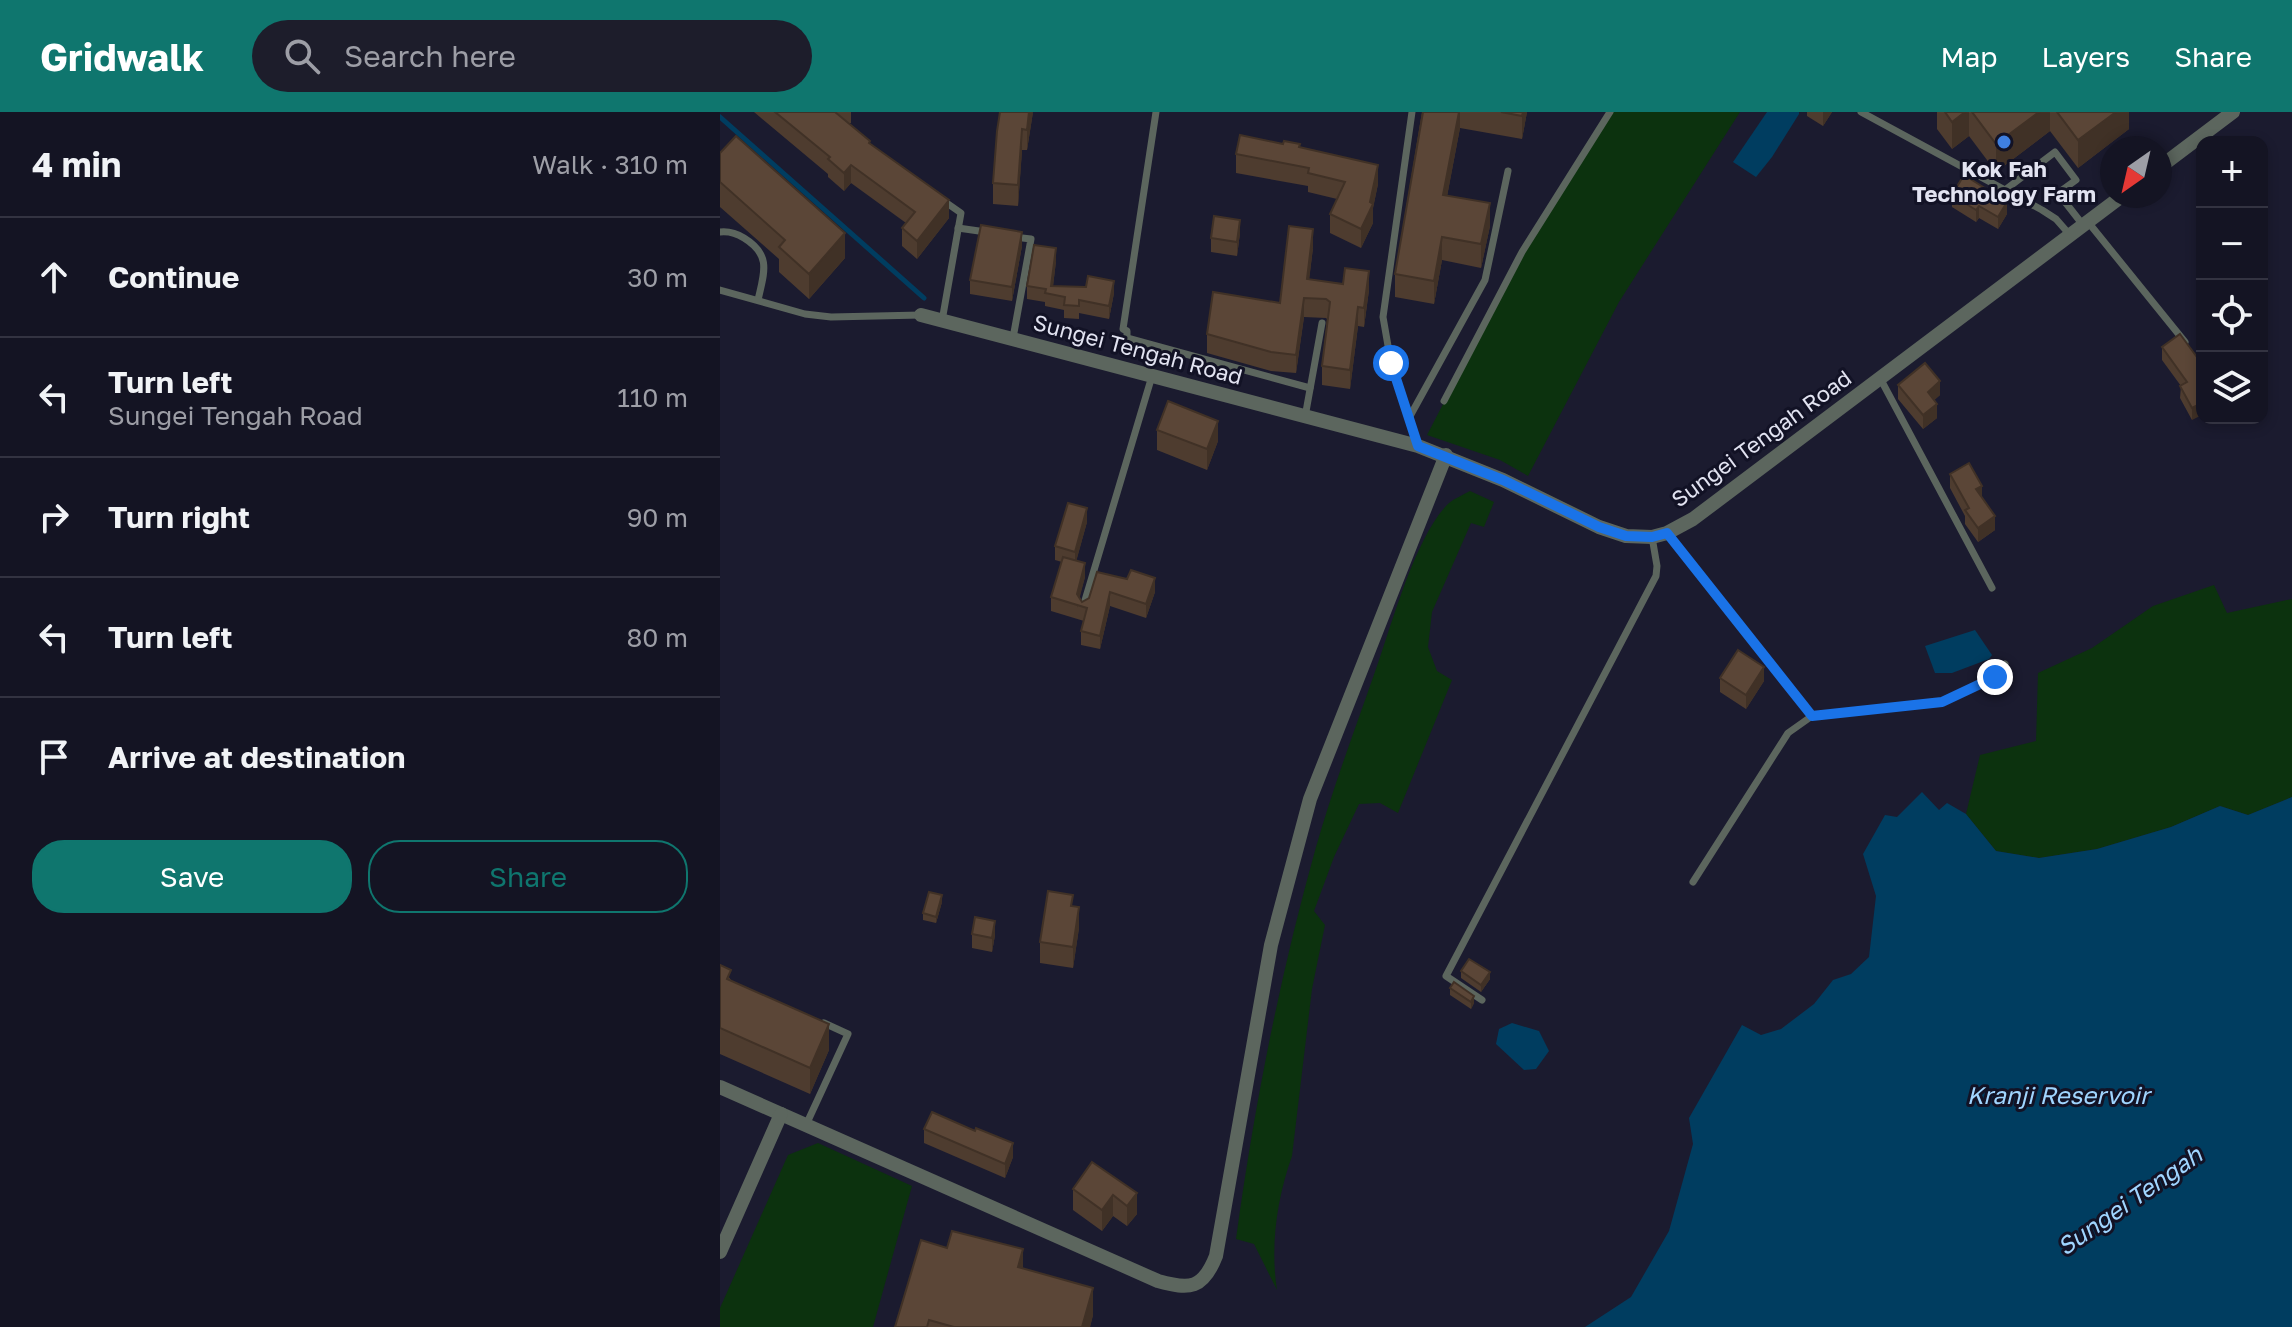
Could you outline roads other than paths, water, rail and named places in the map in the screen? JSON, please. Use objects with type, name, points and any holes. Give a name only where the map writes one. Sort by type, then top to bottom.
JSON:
[{"type":"street","points":[[2172,158],[2233,112]]},
{"type":"street","name":"Sungei Tengah Road","points":[[921,315],[1418,446],[1446,455],[1599,527],[1626,536],[1659,535],[1693,519],[2106,208]]},
{"type":"street","points":[[720,1087],[1158,1281],[1181,1288],[1195,1285],[1205,1278],[1216,1256],[1271,945],[1310,799],[1446,455]]},
{"type":"street","points":[[720,1252],[781,1114]]},
{"type":"lane","points":[[1156,112],[1123,329],[1127,331],[1127,338],[1310,388]]},
{"type":"lane","points":[[1412,112],[1383,317],[1391,363],[1418,446]]},
{"type":"lane","points":[[1444,401],[1522,252],[1610,112]]},
{"type":"lane","points":[[1861,112],[2056,219],[2070,235]]},
{"type":"lane","points":[[2005,190],[2055,152],[2076,180],[2058,193],[2154,301],[2189,348]]},
{"type":"lane","points":[[1409,418],[1485,280],[1508,171]]},
{"type":"lane","points":[[937,196],[961,213],[942,321]]},
{"type":"lane","points":[[958,228],[1031,239],[1013,338]]},
{"type":"lane","points":[[720,232],[742,237],[763,256],[764,270],[758,300]]},
{"type":"lane","points":[[720,290],[805,314],[831,317],[921,315]]},
{"type":"lane","points":[[1305,417],[1322,323]]},
{"type":"lane","points":[[1083,609],[1152,376]]},
{"type":"lane","points":[[1880,378],[1992,588]]},
{"type":"lane","points":[[1659,535],[1812,716]]},
{"type":"lane","points":[[1482,1000],[1446,976],[1656,576],[1659,535]]},
{"type":"lane","points":[[1693,882],[1782,741],[1812,716],[1942,702],[1995,677],[2005,664]]},
{"type":"lane","points":[[806,1125],[848,1034],[811,1017]]},
{"type":"water","points":[[1767,112],[1799,114],[1756,177],[1733,162]]},
{"type":"water","points":[[1975,630],[1992,655],[1989,659],[1952,673],[1935,673],[1925,646]]},
{"type":"water","name":"Kranji Reservoir","points":[[1922,792],[1939,810],[1947,803],[1966,814],[1996,851],[2039,858],[2097,849],[2171,827],[2220,806],[2248,815],[2292,797],[2292,1327],[1585,1327],[1631,1297],[1669,1231],[1693,1144],[1689,1118],[1742,1025],[1761,1035],[1781,1029],[1814,1004],[1833,980],[1851,974],[1869,957],[1876,896],[1863,854],[1885,815],[1897,817]]},
{"type":"water","points":[[1512,1023],[1539,1031],[1549,1051],[1536,1069],[1524,1070],[1496,1044],[1499,1029]]},
{"type":"waterway","points":[[720,117],[924,298]]},
{"type":"place","name":"Kok Fah Technology Farm","points":[[2004,142]]},
{"type":"water label","name":"Sungei Tengah","points":[[2129,1200]]}]
